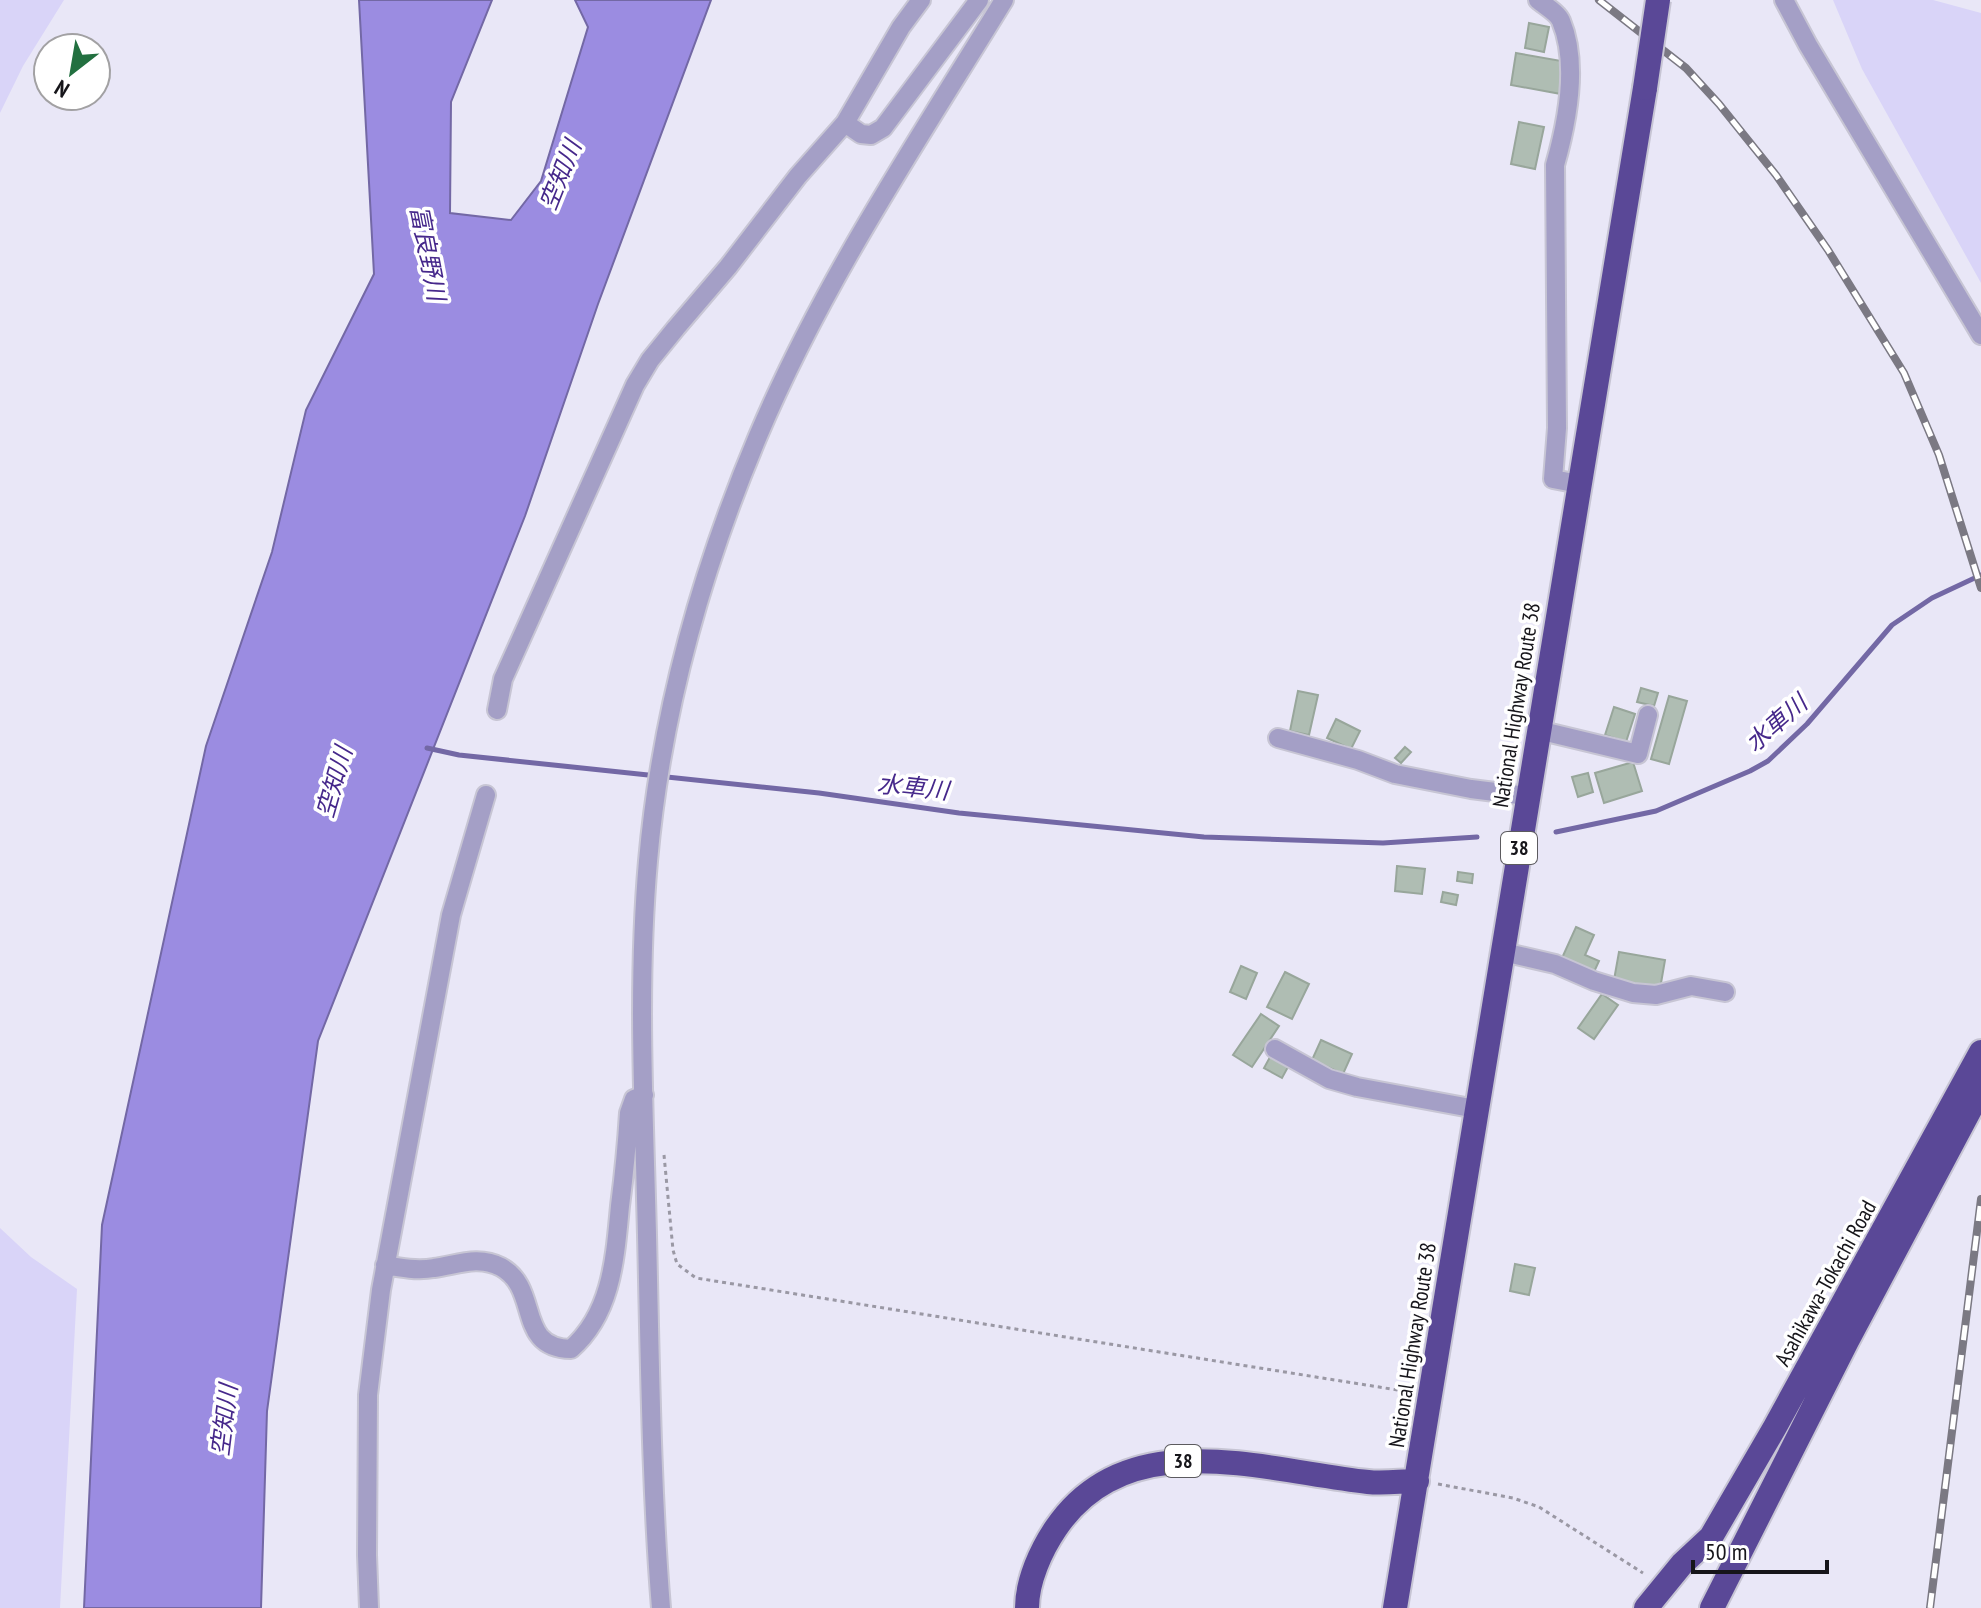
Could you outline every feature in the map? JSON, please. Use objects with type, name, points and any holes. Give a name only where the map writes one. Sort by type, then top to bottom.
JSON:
[{"type":"highway","name":"National Highway Route 38","points":[[1395,1608],[1658,0]]},
{"type":"highway","name":"Asahikawa-Tokachi Road","points":[[1712,1608],[1955,1120],[1981,1052]]},
{"type":"highway","name":"Asahikawa-Tokachi Road","points":[[1646,1608],[1682,1564],[1711,1537],[1955,1120],[1981,1089]]},
{"type":"highway","name":"38","points":[[1027,1608],[1041,1555],[1070,1509],[1091,1490],[1118,1475],[1151,1464],[1224,1461],[1372,1483],[1417,1481]]},
{"type":"street","points":[[497,710],[503,679],[635,385],[650,360],[728,267],[798,176],[845,123],[901,27],[921,0]]},
{"type":"street","points":[[845,123],[861,134],[871,135],[883,128],[979,0]]},
{"type":"street","points":[[661,1608],[650,1434],[644,1095],[645,919],[655,801],[683,659],[713,559],[757,439],[781,384],[833,280],[1004,0]]},
{"type":"street","points":[[1538,0],[1561,19],[1570,63],[1567,124],[1555,165],[1557,428],[1553,479],[1579,484]]},
{"type":"street","points":[[1784,0],[1981,335]]},
{"type":"street","points":[[1538,730],[1638,754],[1648,715]]},
{"type":"street","points":[[1278,738],[1358,760],[1395,774],[1527,796]]},
{"type":"street","points":[[369,1608],[368,1395],[385,1265],[451,915],[486,795]]},
{"type":"street","points":[[1503,952],[1555,964],[1633,993],[1656,995],[1691,986],[1725,992]]},
{"type":"street","points":[[1275,1049],[1329,1079],[1476,1109]]},
{"type":"street","points":[[385,1265],[404,1269],[434,1268],[472,1261],[501,1267],[516,1279],[541,1340],[555,1349],[571,1349],[585,1336],[602,1306],[614,1268],[629,1113],[634,1099],[644,1095]]},
{"type":"path","points":[[664,1150],[673,1250],[677,1264],[696,1278],[1431,1395]]},
{"type":"path","points":[[1417,1481],[1513,1498],[1539,1507],[1643,1573]]},
{"type":"shaded area","points":[[0,0],[64,0],[44,32],[32,32],[32,52],[0,113]]},
{"type":"shaded area","points":[[1833,0],[1933,0],[1981,13],[1981,283],[1862,69]]},
{"type":"shaded area","points":[[0,1228],[31,1257],[77,1289],[60,1608],[0,1608]]},
{"type":"water","points":[[359,0],[492,0],[451,102],[450,213],[511,220],[541,181],[588,27],[575,0],[711,0],[598,304],[525,516],[318,1041],[267,1411],[261,1608],[84,1608],[102,1225],[206,746],[272,552],[306,410],[374,274]]},
{"type":"building","points":[[1529,23],[1549,27],[1544,52],[1525,48]]},
{"type":"building","points":[[1516,53],[1567,62],[1561,94],[1511,85]]},
{"type":"building","points":[[1519,122],[1544,127],[1535,169],[1511,164]]},
{"type":"building","points":[[1641,688],[1658,693],[1654,706],[1637,702]]},
{"type":"building","points":[[1298,691],[1318,695],[1309,735],[1290,731]]},
{"type":"building","points":[[1669,696],[1687,701],[1669,764],[1651,759]]},
{"type":"building","points":[[1614,707],[1635,714],[1626,742],[1605,735]]},
{"type":"building","points":[[1336,719],[1360,731],[1351,749],[1327,738]]},
{"type":"building","points":[[1405,747],[1411,752],[1401,763],[1395,758]]},
{"type":"building","points":[[1633,762],[1642,791],[1604,803],[1595,773]]},
{"type":"building","points":[[1588,773],[1593,792],[1578,797],[1572,777]]},
{"type":"building","points":[[1397,866],[1425,869],[1422,894],[1395,891]]},
{"type":"building","points":[[1458,872],[1473,874],[1472,883],[1457,881]]},
{"type":"building","points":[[1443,892],[1458,895],[1456,905],[1441,902]]},
{"type":"building","points":[[1576,927],[1594,935],[1585,955],[1599,961],[1594,972],[1562,958]]},
{"type":"building","points":[[1619,952],[1665,960],[1660,989],[1614,980]]},
{"type":"building","points":[[1241,966],[1257,973],[1246,999],[1230,992]]},
{"type":"building","points":[[1285,972],[1309,984],[1292,1019],[1267,1007]]},
{"type":"building","points":[[1602,994],[1618,1005],[1594,1039],[1578,1028]]},
{"type":"building","points":[[1261,1014],[1279,1026],[1252,1067],[1233,1055]]},
{"type":"building","points":[[1321,1040],[1352,1054],[1343,1074],[1312,1060]]},
{"type":"building","points":[[1270,1057],[1288,1067],[1282,1078],[1264,1068]]},
{"type":"building","points":[[1515,1264],[1535,1268],[1529,1295],[1510,1291]]},
{"type":"waterway","name":"水車川","points":[[1556,832],[1656,811],[1768,761],[1807,724],[1892,625],[1932,598],[1981,575]]},
{"type":"waterway","name":"水車川","points":[[427,748],[459,755],[819,793],[959,813],[1204,837],[1383,843],[1477,837]]},
{"type":"railway","points":[[1599,0],[1686,68],[1719,104],[1776,175],[1828,250],[1904,373],[1939,455],[1981,588]]},
{"type":"railway","points":[[1930,1608],[1981,1199]]},
{"type":"water label","name":"空知川","points":[[560,175]]},
{"type":"water label","name":"富良野川","points":[[428,253]]},
{"type":"water label","name":"空知川","points":[[334,782]]},
{"type":"water label","name":"空知川","points":[[224,1420]]}]
